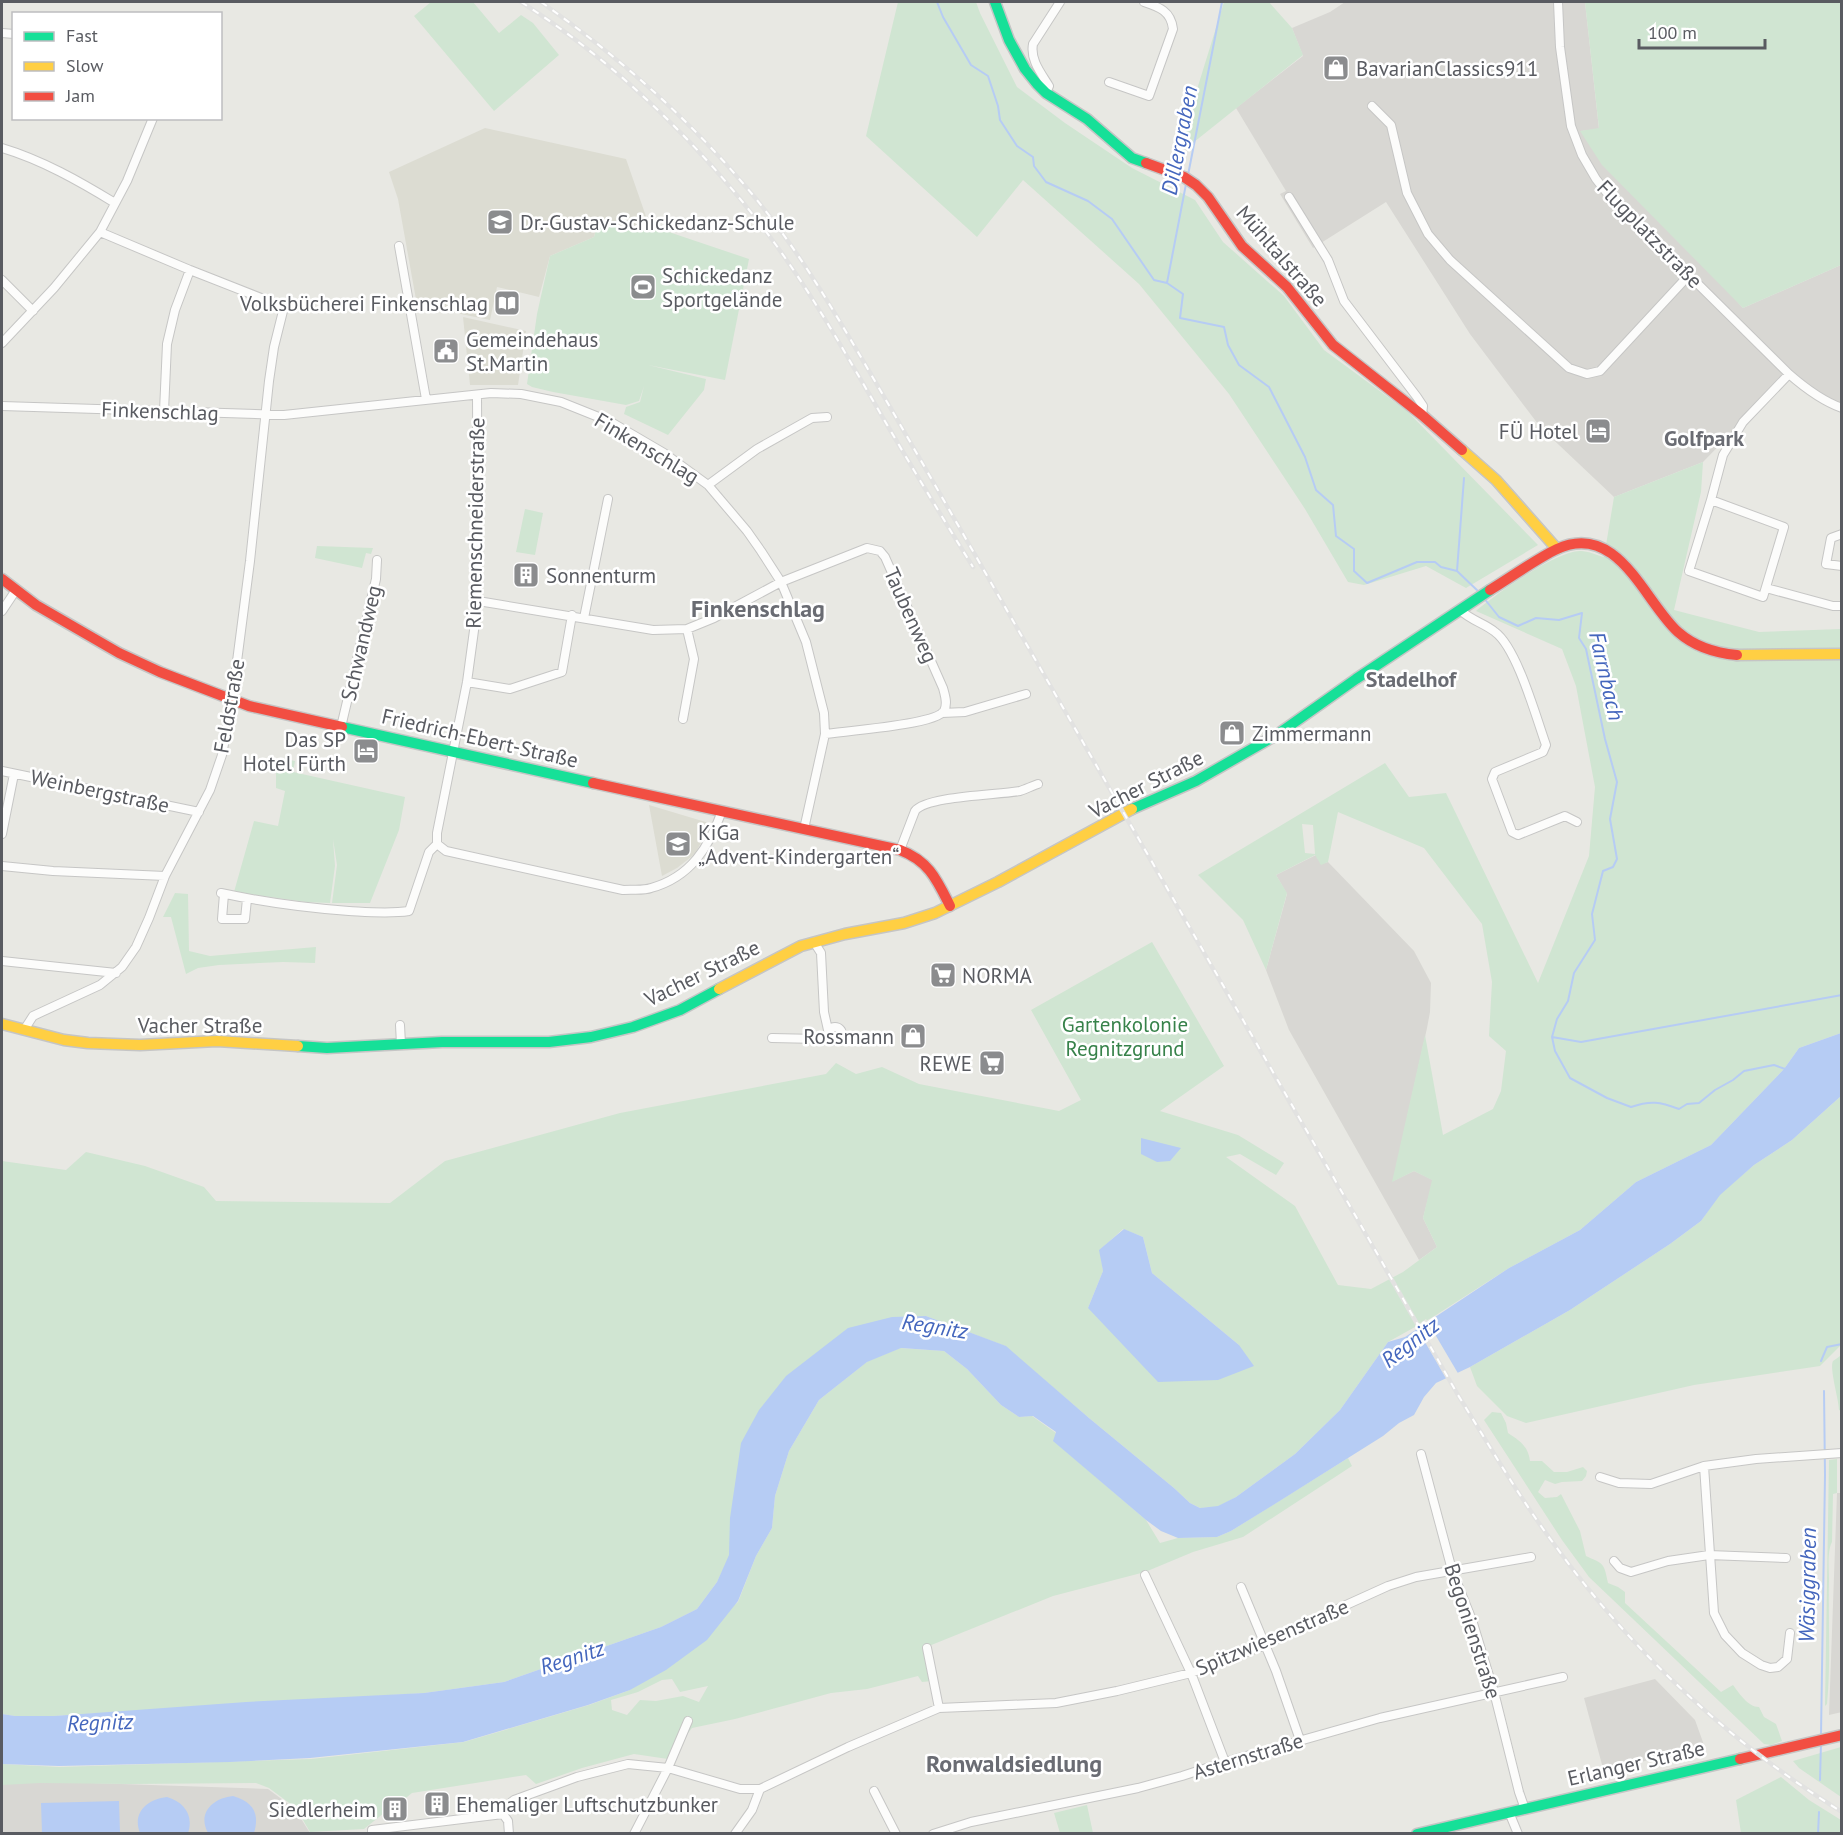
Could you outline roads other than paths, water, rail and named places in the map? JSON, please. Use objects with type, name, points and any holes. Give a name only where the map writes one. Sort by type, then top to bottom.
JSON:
[{"type":"street","name":"Mühltalstraße","points":[[995,2],[1010,40],[1025,69],[1046,93],[1087,119],[1132,158],[1184,177],[1196,185],[1208,197],[1242,246],[1287,287],[1332,345],[1422,415],[1496,480],[1557,549]]},
{"type":"street","points":[[1046,93],[1049,86],[1035,62],[1032,50],[1033,44],[1060,2]]},
{"type":"street","points":[[1109,82],[1149,96],[1171,36],[1172,23],[1164,10],[1144,2]]},
{"type":"street","name":"Flugplatzstraße","points":[[1557,2],[1560,47],[1571,126],[1582,155],[1596,179],[1611,198],[1789,374],[1813,393],[1832,405],[1842,408]]},
{"type":"street","points":[[1372,106],[1391,125],[1407,193],[1428,234],[1450,260],[1569,368],[1587,374],[1600,371],[1689,275]]},
{"type":"street","points":[[2,343],[33,311],[100,232],[142,148],[152,120]]},
{"type":"street","points":[[2,148],[47,165],[115,202]]},
{"type":"street","name":"Mühltalstraße","points":[[1289,196],[1328,260],[1344,301],[1418,397],[1423,406],[1422,415]]},
{"type":"street","points":[[100,232],[190,270],[167,344],[164,411]]},
{"type":"street","points":[[399,246],[426,399]]},
{"type":"street","name":"Feldstraße","points":[[24,1030],[33,1016],[100,985],[116,973],[136,947],[165,876],[210,790],[222,755],[232,700],[250,561],[269,381],[274,347],[284,307],[190,270]]},
{"type":"street","points":[[2,280],[33,311]]},
{"type":"street","points":[[1711,500],[1785,527],[1762,597],[1689,572],[1723,455],[1743,422],[1789,374]]},
{"type":"street","name":"Finkenschlag","points":[[2,406],[284,415],[491,393],[521,394],[561,402],[611,422],[664,453],[708,485],[747,531],[781,582],[806,642],[824,713],[825,734],[804,829]]},
{"type":"street","name":"Riemenschneiderstraße","points":[[247,899],[244,919],[222,919],[222,893],[311,908],[368,912],[409,911],[429,852],[437,844],[437,833],[467,682],[478,601],[477,394]]},
{"type":"street","points":[[708,485],[758,448],[812,418],[827,417]]},
{"type":"street","points":[[584,618],[608,500]]},
{"type":"street","points":[[1842,534],[1831,538],[1826,564],[1842,566]]},
{"type":"street","name":"Vacher Straße","points":[[2,1024],[64,1040],[116,1045],[217,1041],[327,1048],[442,1042],[549,1042],[591,1037],[655,1020],[680,1010],[791,951],[814,942],[904,923],[935,913],[1008,877],[1140,806],[1196,781],[1278,735],[1356,679],[1481,596],[1557,549],[1577,544],[1599,547],[1615,556],[1635,576],[1669,623],[1680,634],[1695,644],[1714,652],[1736,655],[1842,654]]},
{"type":"street","name":"Taubenweg","points":[[781,582],[867,548],[880,551],[885,557],[943,688],[946,709],[942,713]]},
{"type":"street","name":"Schwandweg","points":[[341,727],[376,579],[377,560]]},
{"type":"street","name":"Friedrich-Ebert-Straße","points":[[2,579],[50,614],[109,648],[160,672],[249,706],[900,850],[916,857],[929,867],[950,906]]},
{"type":"street","points":[[478,601],[653,630],[687,629],[714,618],[781,582]]},
{"type":"street","points":[[1766,588],[1833,606],[1842,606]]},
{"type":"street","points":[[2,611],[16,590]]},
{"type":"street","points":[[1460,610],[1470,619],[1496,632],[1512,652],[1546,745],[1543,752],[1495,772],[1492,779],[1512,832],[1518,835],[1565,816],[1577,822]]},
{"type":"street","points":[[467,682],[510,689],[562,672],[572,615]]},
{"type":"street","points":[[683,719],[694,659],[687,629]]},
{"type":"street","points":[[825,734],[894,726],[932,718],[942,713],[965,712],[1026,694]]},
{"type":"street","name":"Weinbergstraße","points":[[2,771],[199,812]]},
{"type":"street","points":[[2,834],[14,774]]},
{"type":"street","points":[[900,850],[919,805],[1021,790],[1038,784]]},
{"type":"street","points":[[437,844],[446,850],[623,890],[650,889],[677,876],[704,852],[722,811]]},
{"type":"street","points":[[2,866],[53,871],[165,876]]},
{"type":"street","points":[[772,1038],[818,1039],[828,1034],[824,1012],[821,953],[814,942]]},
{"type":"street","points":[[2,961],[116,973]]},
{"type":"street","points":[[400,1025],[401,1044]]},
{"type":"street","points":[[1600,1477],[1619,1483],[1651,1484],[1704,1466],[1756,1459],[1842,1453]]},
{"type":"street","name":"Begonienstraße","points":[[1421,1454],[1452,1570],[1472,1620],[1494,1692],[1525,1809]]},
{"type":"street","points":[[1704,1466],[1714,1613],[1725,1635],[1742,1653],[1770,1668],[1778,1667],[1787,1659],[1790,1634]]},
{"type":"street","points":[[1614,1561],[1620,1569],[1631,1572],[1668,1561],[1709,1555],[1786,1558]]},
{"type":"street","name":"Spitzwiesenstraße","points":[[760,1789],[848,1747],[939,1708],[1056,1703],[1191,1673],[1265,1645],[1388,1586],[1416,1577],[1531,1557]]},
{"type":"street","points":[[1145,1575],[1191,1673],[1225,1762]]},
{"type":"street","points":[[1241,1587],[1300,1740]]},
{"type":"street","points":[[927,1648],[939,1708]]},
{"type":"street","name":"Asternstraße","points":[[933,1833],[971,1822],[1138,1788],[1380,1718],[1563,1677]]},
{"type":"street","points":[[634,1833],[668,1768],[688,1721]]},
{"type":"street","name":"Erlanger Straße","points":[[1417,1833],[1842,1735]]},
{"type":"street","points":[[503,1814],[514,1800],[577,1777],[628,1764],[668,1768],[740,1789],[760,1789],[752,1810],[735,1833]]},
{"type":"street","points":[[874,1791],[896,1833]]},
{"type":"street","points":[[1509,1812],[1518,1833]]},
{"type":"street","points":[[372,1833],[372,1830],[503,1814]]},
{"type":"street","points":[[503,1814],[508,1821],[509,1833]]},
{"type":"water","name":"Regnitz","points":[[1841,1033],[1841,1096],[1792,1140],[1754,1165],[1720,1195],[1701,1221],[1570,1310],[1470,1367],[1436,1383],[1424,1397],[1414,1415],[1286,1497],[1231,1531],[1217,1537],[1178,1538],[1161,1531],[1053,1441],[1056,1432],[1033,1416],[1019,1417],[1001,1405],[967,1369],[944,1351],[901,1348],[867,1362],[819,1400],[789,1451],[775,1496],[772,1528],[756,1556],[738,1601],[707,1640],[666,1670],[630,1690],[588,1705],[463,1742],[310,1758],[230,1762],[59,1766],[2,1764],[2,1714],[54,1716],[246,1702],[424,1693],[504,1682],[661,1627],[697,1609],[717,1582],[729,1555],[730,1518],[741,1443],[759,1410],[786,1376],[848,1328],[892,1317],[926,1316],[1006,1346],[1190,1503],[1200,1508],[1218,1506],[1236,1497],[1295,1454],[1340,1410],[1388,1342],[1405,1337],[1509,1268],[1580,1230],[1636,1182],[1711,1145],[1784,1069],[1799,1048]]},
{"type":"water","points":[[1141,1138],[1181,1148],[1170,1161],[1157,1162],[1141,1154]]},
{"type":"water","points":[[1124,1229],[1143,1237],[1152,1273],[1239,1345],[1254,1366],[1218,1380],[1158,1382],[1088,1308],[1103,1271],[1099,1250]]},
{"type":"water","points":[[233,1796],[240,1798],[253,1809],[256,1820],[254,1833],[208,1833],[204,1819],[209,1808],[219,1800]]},
{"type":"water","points":[[167,1797],[178,1802],[186,1810],[190,1820],[188,1833],[140,1833],[138,1819],[143,1808],[153,1801]]},
{"type":"water","points":[[119,1801],[120,1833],[42,1833],[41,1803]]},
{"type":"waterway","name":"Farrnbach","points":[[937,2],[943,17],[971,65],[988,76],[1000,120],[1017,146],[1033,157],[1034,166],[1046,182],[1088,201],[1112,219],[1154,280],[1167,283],[1183,294],[1180,318],[1224,327],[1228,345],[1239,365],[1269,387],[1305,457],[1316,490],[1333,505],[1336,536],[1354,549],[1354,571],[1367,583],[1417,562],[1435,562],[1441,567],[1457,571],[1480,593]]},
{"type":"waterway","name":"Dillergraben","points":[[1188,175],[1222,2]]},
{"type":"waterway","name":"Dillergraben","points":[[1167,283],[1186,184]]},
{"type":"waterway","points":[[1457,571],[1464,478]]},
{"type":"waterway","name":"Farrnbach","points":[[1483,597],[1499,617],[1518,626],[1536,618],[1559,620],[1582,613],[1579,638],[1586,649],[1605,739],[1617,782],[1610,819],[1617,859],[1613,867],[1603,871],[1592,914],[1595,940],[1574,973],[1568,1001],[1557,1019],[1552,1037],[1555,1051],[1570,1078],[1607,1098],[1631,1107],[1644,1103],[1655,1103],[1679,1109],[1687,1104],[1699,1103],[1744,1071],[1774,1065],[1785,1069]]},
{"type":"waterway","points":[[1552,1037],[1581,1042],[1842,995]]},
{"type":"waterway","name":"Wäsiggraben","points":[[1821,1361],[1827,1347],[1842,1344]]},
{"type":"waterway","name":"Wäsiggraben","points":[[1821,1735],[1824,1391]]},
{"type":"waterway","name":"Wäsiggraben","points":[[1820,1780],[1821,1743]]},
{"type":"waterway","name":"Wäsiggraben","points":[[1818,1834],[1819,1812]]},
{"type":"railway","points":[[521,2],[593,53],[660,112],[721,176],[749,210],[789,263],[812,299],[973,567]]},
{"type":"railway","points":[[541,2],[624,66],[700,136],[747,188],[806,267],[890,407],[1458,1395],[1504,1471],[1541,1526],[1584,1583],[1649,1658],[1722,1725],[1761,1756],[1842,1812]]},
{"type":"place","name":"BavarianClassics911","points":[[1336,68]]},
{"type":"place","name":"Dr.-Gustav-Schickedanz-Schule","points":[[500,222]]},
{"type":"place","name":"Schickedanz Sportgelände","points":[[643,287]]},
{"type":"place","name":"Volksbücherei Finkenschlag","points":[[507,303]]},
{"type":"place","name":"Gemeindehaus St.Martin","points":[[446,351]]},
{"type":"place","name":"FÜ Hotel","points":[[1598,431]]},
{"type":"place","name":"Sonnenturm","points":[[526,575]]},
{"type":"place","name":"Zimmermann","points":[[1232,733]]},
{"type":"place","name":"Das SP Hotel Fürth","points":[[366,751]]},
{"type":"place","name":"KiGa „Advent-Kindergarten“","points":[[678,844]]},
{"type":"place","name":"NORMA","points":[[943,975]]},
{"type":"place","name":"Rossmann","points":[[913,1036]]},
{"type":"place","name":"REWE","points":[[992,1063]]},
{"type":"place","name":"Ehemaliger Luftschutzbunker","points":[[437,1804]]},
{"type":"place","name":"Siedlerheim","points":[[395,1809]]},
{"type":"district","name":"Golfpark","points":[[1704,438]]},
{"type":"district","name":"Finkenschlag","points":[[758,608]]},
{"type":"district","name":"Stadelhof","points":[[1411,679]]},
{"type":"district","name":"Ronwaldsiedlung","points":[[1014,1763]]},
{"type":"park label","name":"Gartenkolonie Regnitzgrund","points":[[1125,1036]]}]
